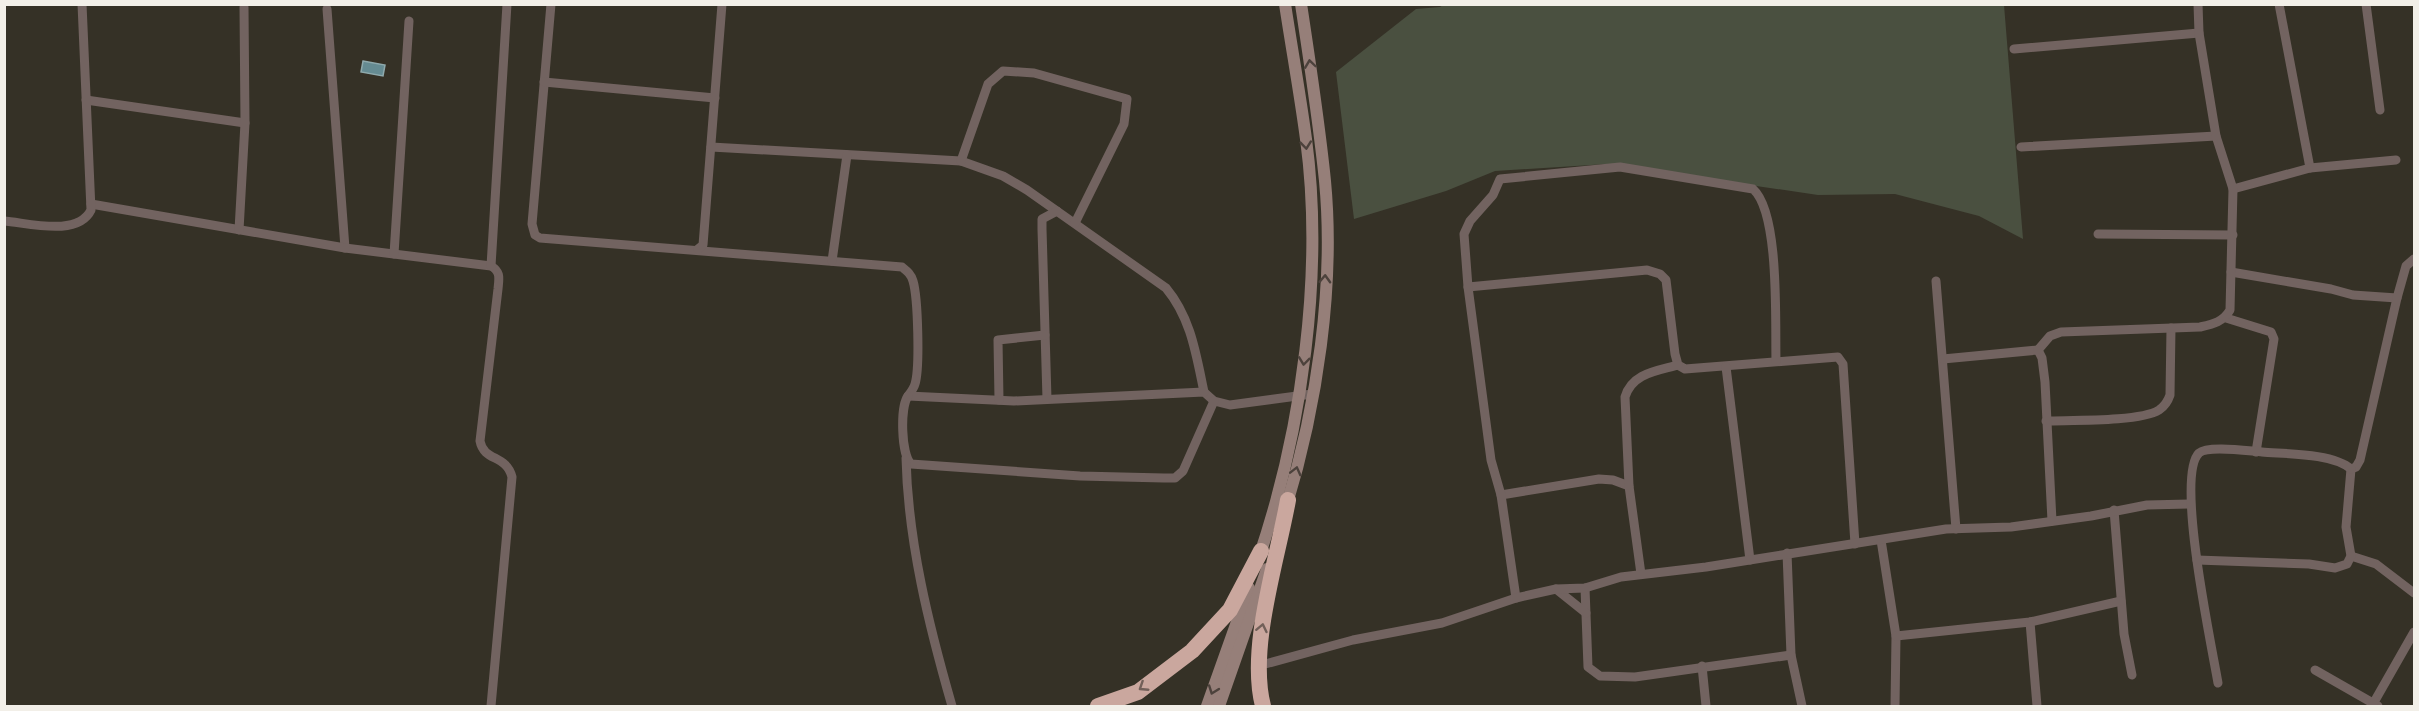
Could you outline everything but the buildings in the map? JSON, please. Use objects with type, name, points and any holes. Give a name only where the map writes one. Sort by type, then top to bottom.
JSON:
[{"type":"highway","points":[[1263,706],[1258,666],[1260,638],[1288,500]]},
{"type":"highway","points":[[1098,706],[1138,692],[1192,651],[1230,609],[1261,551]]},
{"type":"street","points":[[4,221],[68,226],[82,222],[88,217],[90,204],[82,4]]},
{"type":"street","points":[[491,266],[507,4]]},
{"type":"street","points":[[551,4],[532,224],[535,235],[551,239],[902,267],[910,273],[915,300],[917,374],[915,386],[904,405],[907,494],[914,544],[952,706]]},
{"type":"street","points":[[698,249],[703,245],[722,4]]},
{"type":"street","points":[[1207,706],[1261,551],[1277,496],[1305,362],[1310,296],[1311,206],[1306,139],[1285,4]]},
{"type":"street","points":[[1219,706],[1288,500],[1305,434],[1325,283],[1326,205],[1315,100],[1301,4]]},
{"type":"street","points":[[2198,4],[2199,33],[2216,136],[2233,189],[2230,310],[2226,318]]},
{"type":"street","points":[[2279,4],[2310,168]]},
{"type":"street","points":[[2366,4],[2380,110]]},
{"type":"street","points":[[239,230],[245,123],[244,7]]},
{"type":"street","points":[[327,9],[345,248]]},
{"type":"street","points":[[394,254],[409,21]]},
{"type":"street","points":[[2014,49],[2199,33]]},
{"type":"street","points":[[960,161],[988,84],[1003,71],[1034,73],[1127,99],[1124,124],[1075,223]]},
{"type":"street","points":[[544,82],[715,98]]},
{"type":"street","points":[[86,100],[245,123]]},
{"type":"street","points":[[1299,101],[1315,100]]},
{"type":"street","points":[[2021,147],[2216,136]]},
{"type":"street","points":[[711,147],[960,161],[1003,176],[1150,274],[1178,302],[1189,323],[1204,392],[1214,400],[1230,405],[1312,394]]},
{"type":"street","points":[[832,261],[847,155]]},
{"type":"street","points":[[2233,189],[2310,168],[2396,160]]},
{"type":"street","points":[[1516,598],[1501,495],[1491,460],[1468,286],[1464,234],[1470,221],[1493,195],[1500,179],[1620,167],[1753,189],[1763,201],[1772,246],[1776,362]]},
{"type":"street","points":[[90,204],[345,248],[491,266],[500,274],[480,441],[481,449],[509,467],[512,477],[491,706]]},
{"type":"street","points":[[1311,206],[1326,205]]},
{"type":"street","points":[[1047,399],[1042,219],[1057,211]]},
{"type":"street","points":[[2098,234],[2232,235]]},
{"type":"street","points":[[2351,469],[2356,467],[2360,460],[2406,266],[2415,259]]},
{"type":"street","points":[[1468,286],[1647,270],[1660,274],[1666,280],[1678,365]]},
{"type":"street","points":[[2231,272],[2331,289],[2353,295],[2397,298]]},
{"type":"street","points":[[1936,281],[1956,529]]},
{"type":"street","points":[[1943,359],[2038,350],[2050,336],[2061,332],[2200,327],[2226,318],[2271,332],[2274,339],[2256,452]]},
{"type":"street","points":[[2046,421],[2140,416],[2159,410],[2167,403],[2170,395],[2171,328]]},
{"type":"street","points":[[999,400],[998,340],[1045,335]]},
{"type":"street","points":[[2038,350],[2042,358],[2045,382],[2052,521]]},
{"type":"street","points":[[1641,574],[1629,486],[1625,397],[1628,385],[1636,378],[1678,365],[1685,369],[1838,357],[1843,364],[1855,543]]},
{"type":"street","points":[[1726,366],[1750,560]]},
{"type":"street","points":[[908,396],[999,400],[1204,392]]},
{"type":"street","points":[[906,458],[911,464],[1069,476],[1175,478],[1183,471],[1214,400]]},
{"type":"street","points":[[2218,683],[2189,504],[2193,461],[2197,455],[2210,449],[2318,458],[2344,463],[2351,469]]},
{"type":"street","points":[[2197,560],[2309,564],[2335,568],[2347,564],[2350,556],[2346,527],[2351,469]]},
{"type":"street","points":[[1501,495],[1599,479],[1613,480],[1629,486]]},
{"type":"street","points":[[1258,666],[1353,640],[1442,623],[1516,598],[1556,589],[1585,588],[1621,577],[1956,529],[2002,528],[2147,505],[2189,504]]},
{"type":"street","points":[[2114,510],[2121,601],[2132,675]]},
{"type":"street","points":[[1881,540],[1896,636],[1895,706]]},
{"type":"street","points":[[1787,553],[1791,655],[1802,706]]},
{"type":"street","points":[[2350,556],[2376,564],[2415,593]]},
{"type":"street","points":[[1585,588],[1588,667],[1592,673],[1612,678],[1635,677],[1791,655]]},
{"type":"street","points":[[1556,589],[1586,613]]},
{"type":"street","points":[[1896,636],[2030,622],[2121,601]]},
{"type":"street","points":[[2030,622],[2037,706]]},
{"type":"street","points":[[2315,670],[2375,705],[2415,632]]},
{"type":"street","points":[[1702,666],[1706,706]]},
{"type":"green space","points":[[1443,5],[2004,5],[2023,239],[1979,216],[1895,194],[1818,195],[1607,164],[1495,171],[1446,191],[1354,219],[1336,72],[1416,9]]},
{"type":"water","points":[[363,61],[385,65],[383,76],[361,72]]}]
